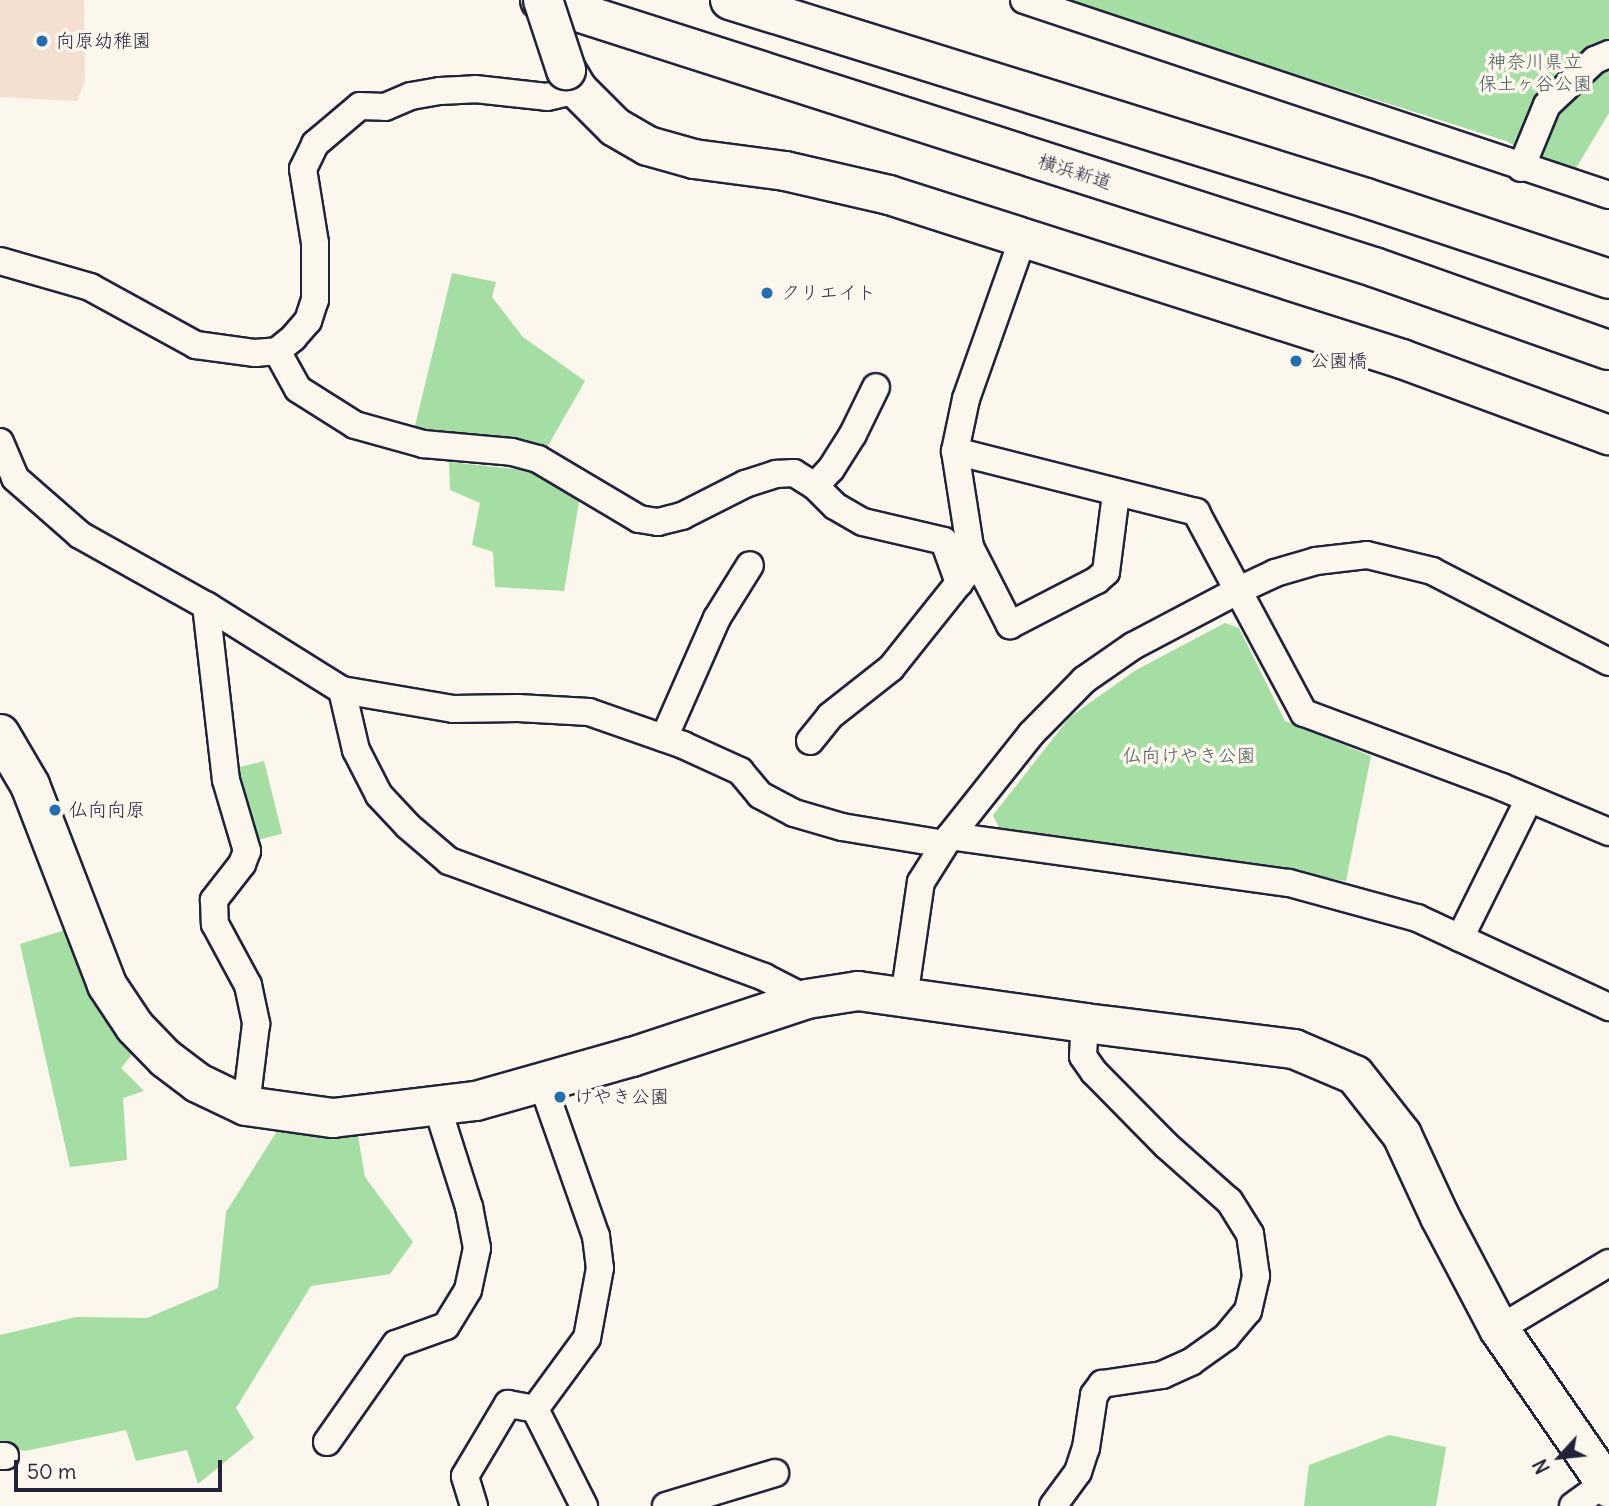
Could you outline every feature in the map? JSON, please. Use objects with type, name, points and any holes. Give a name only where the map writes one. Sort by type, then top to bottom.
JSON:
[{"type":"main road","points":[[541,0],[572,80],[615,127],[648,146],[694,159],[785,171],[889,195],[1402,359],[1609,435]]},
{"type":"main road","name":"横浜新道","points":[[541,0],[1374,267],[1609,350]]},
{"type":"main road","points":[[730,0],[1366,198],[1609,279]]},
{"type":"main road","points":[[0,734],[30,785],[107,985],[135,1027],[166,1058],[198,1083],[246,1106],[333,1118],[476,1101],[542,1083],[807,999],[858,991],[1294,1049],[1354,1075],[1402,1135],[1440,1217],[1499,1329],[1608,1483]]},
{"type":"street","points":[[1024,0],[1521,168],[1609,195]]},
{"type":"street","points":[[1521,168],[1547,105],[1595,60],[1609,54]]},
{"type":"street","points":[[0,261],[90,287],[197,345],[255,353],[277,351],[308,321],[315,300],[315,243],[303,169],[315,144],[360,106],[384,107],[411,96],[475,89],[547,97],[572,80]]},
{"type":"street","points":[[1023,238],[966,400],[955,451],[970,547],[1010,625],[1097,580],[1106,572],[1116,494]]},
{"type":"street","points":[[277,351],[298,389],[355,425],[423,444],[512,452],[538,459],[639,519],[658,522],[682,516],[744,484],[776,474],[794,473],[815,486],[835,506],[863,522],[944,541],[959,583]]},
{"type":"street","points":[[815,486],[831,469],[853,435],[876,387]]},
{"type":"street","points":[[0,442],[8,479],[80,535],[206,605],[342,690],[453,709],[589,712],[664,738],[740,771],[760,795],[794,813],[842,827],[1289,883],[1418,918],[1609,1007]]},
{"type":"street","points":[[955,451],[1116,494],[1196,512],[1304,713],[1609,832]]},
{"type":"street","points":[[904,998],[921,882],[947,840],[1031,734],[1084,680],[1133,646],[1239,590],[1275,573],[1316,561],[1367,555],[1432,571],[1609,662]]},
{"type":"street","points":[[810,741],[830,716],[891,668],[977,561]]},
{"type":"street","points":[[664,738],[717,618],[750,565]]},
{"type":"street","points":[[206,605],[226,780],[247,850],[242,864],[214,900],[215,924],[248,985],[256,1024],[246,1106]]},
{"type":"street","points":[[342,690],[356,750],[379,795],[408,826],[449,862],[764,977],[807,999]]},
{"type":"street","points":[[1460,938],[1530,799]]},
{"type":"street","points":[[1053,1506],[1078,1472],[1086,1448],[1094,1395],[1102,1384],[1161,1375],[1191,1362],[1226,1337],[1248,1311],[1256,1276],[1250,1234],[1230,1201],[1166,1145],[1094,1072],[1083,1056],[1085,1023]]},
{"type":"street","points":[[535,1409],[587,1338],[600,1268],[596,1236],[542,1083]]},
{"type":"street","points":[[327,1441],[396,1344],[446,1326],[468,1290],[477,1248],[469,1207],[438,1106]]},
{"type":"street","points":[[1499,1329],[1609,1263]]},
{"type":"street","points":[[474,1506],[465,1476],[508,1404],[535,1409]]},
{"type":"street","points":[[535,1409],[584,1506]]},
{"type":"street","points":[[666,1506],[775,1474]]},
{"type":"street","points":[[1573,1506],[1608,1483]]},
{"type":"shaded area","name":"向原幼稚園","points":[[0,0],[84,0],[85,81],[77,101],[0,97]]},
{"type":"green space","name":"神奈川県立 保土ヶ谷公園","points":[[1061,0],[1609,0],[1609,113],[1575,170],[1555,169],[1506,141]]},
{"type":"green space","points":[[452,273],[496,282],[492,297],[523,337],[585,381],[546,449],[414,430]]},
{"type":"green space","points":[[449,462],[533,471],[580,496],[564,591],[495,587],[493,552],[472,545],[480,503],[450,490]]},
{"type":"green space","name":"仏向けやき公園","points":[[1225,623],[1239,628],[1285,721],[1371,756],[1346,881],[1002,834],[993,815],[1070,717],[1136,670]]},
{"type":"green space","points":[[264,761],[282,834],[249,842],[231,769]]},
{"type":"green space","points":[[65,930],[88,993],[134,1052],[121,1068],[144,1091],[123,1098],[127,1160],[70,1167],[20,944]]},
{"type":"green space","points":[[279,1128],[358,1136],[365,1177],[413,1242],[390,1274],[311,1286],[236,1408],[254,1438],[198,1484],[187,1450],[136,1461],[126,1430],[25,1451],[0,1445],[0,1335],[76,1317],[147,1318],[218,1288],[226,1212]]},
{"type":"green space","points":[[1389,1435],[1446,1447],[1436,1506],[1304,1506],[1309,1465]]},
{"type":"place","name":"向原幼稚園","points":[[42,41]]},
{"type":"place","name":"クリエイト","points":[[767,293]]},
{"type":"place","name":"公園橋","points":[[1296,361]]},
{"type":"place","name":"仏向向原","points":[[55,810]]},
{"type":"place","name":"けやき公園","points":[[560,1097]]}]
